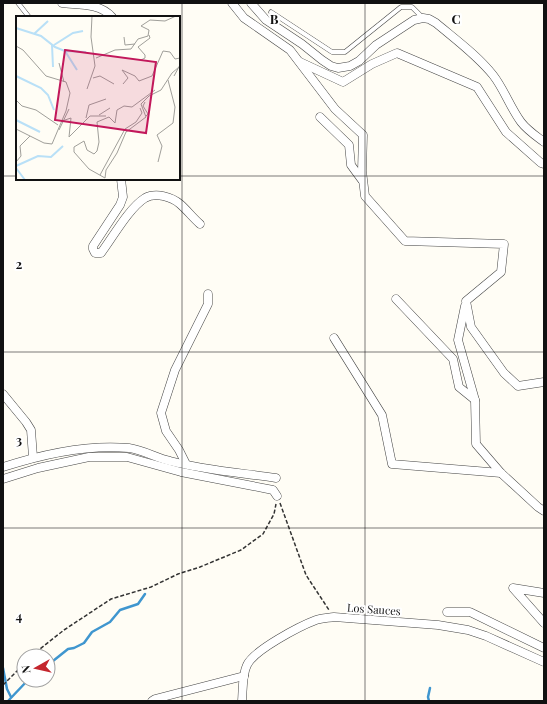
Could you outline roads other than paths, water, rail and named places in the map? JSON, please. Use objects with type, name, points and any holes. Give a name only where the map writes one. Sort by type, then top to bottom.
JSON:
[{"type":"street","points":[[62,3],[101,8],[111,16]]},
{"type":"street","points":[[232,3],[244,18],[290,50],[336,109],[363,135],[362,171],[365,196],[405,241],[504,244],[501,272],[466,301],[458,340],[475,400],[476,444],[501,473],[544,511]]},
{"type":"street","points":[[251,3],[266,20],[322,60],[331,66],[338,68],[350,66],[359,61],[376,45],[414,20],[423,18],[429,19],[436,23],[482,63],[493,75],[504,91],[521,122],[526,128],[544,142]]},
{"type":"street","points":[[298,61],[343,82],[372,64],[397,53],[477,87],[506,132],[544,164]]},
{"type":"street","points":[[320,117],[349,145],[351,165],[363,182]]},
{"type":"street","points":[[120,180],[123,197],[120,206],[94,246],[93,249],[95,253],[101,253],[135,207],[146,197],[158,195],[172,199],[180,204],[200,224]]},
{"type":"street","points":[[186,464],[179,450],[166,431],[161,413],[174,370],[208,304],[208,294]]},
{"type":"street","points":[[396,300],[454,359],[459,387],[475,400]]},
{"type":"street","points":[[466,301],[471,327],[504,372],[518,386],[544,382]]},
{"type":"street","points":[[334,338],[382,415],[392,464],[501,473]]},
{"type":"street","points":[[3,394],[31,430],[33,457]]},
{"type":"street","points":[[3,467],[33,457],[70,450],[108,447],[131,449],[171,462],[276,478]]},
{"type":"street","points":[[3,479],[38,468],[89,457],[127,457],[181,472],[273,490],[277,496]]},
{"type":"street","points":[[544,593],[513,588],[544,623]]},
{"type":"street","points":[[447,612],[470,612],[544,648]]},
{"type":"street","name":"Los Sauces","points":[[242,701],[244,676],[248,664],[253,657],[265,647],[316,620],[334,617],[438,625],[468,630],[486,636],[544,662]]},
{"type":"street","points":[[152,701],[244,676]]},
{"type":"lane","points":[[18,3],[28,16]]},
{"type":"lane","points":[[271,12],[332,52],[345,52],[401,7],[412,7],[423,18]]},
{"type":"waterway","points":[[56,659],[68,649],[84,643],[92,632],[110,622],[120,610],[138,604],[145,594]]},
{"type":"waterway","points":[[3,668],[7,689],[11,697]]},
{"type":"waterway","points":[[8,701],[20,688]]},
{"type":"waterway","points":[[429,701],[428,697],[430,688]]}]
